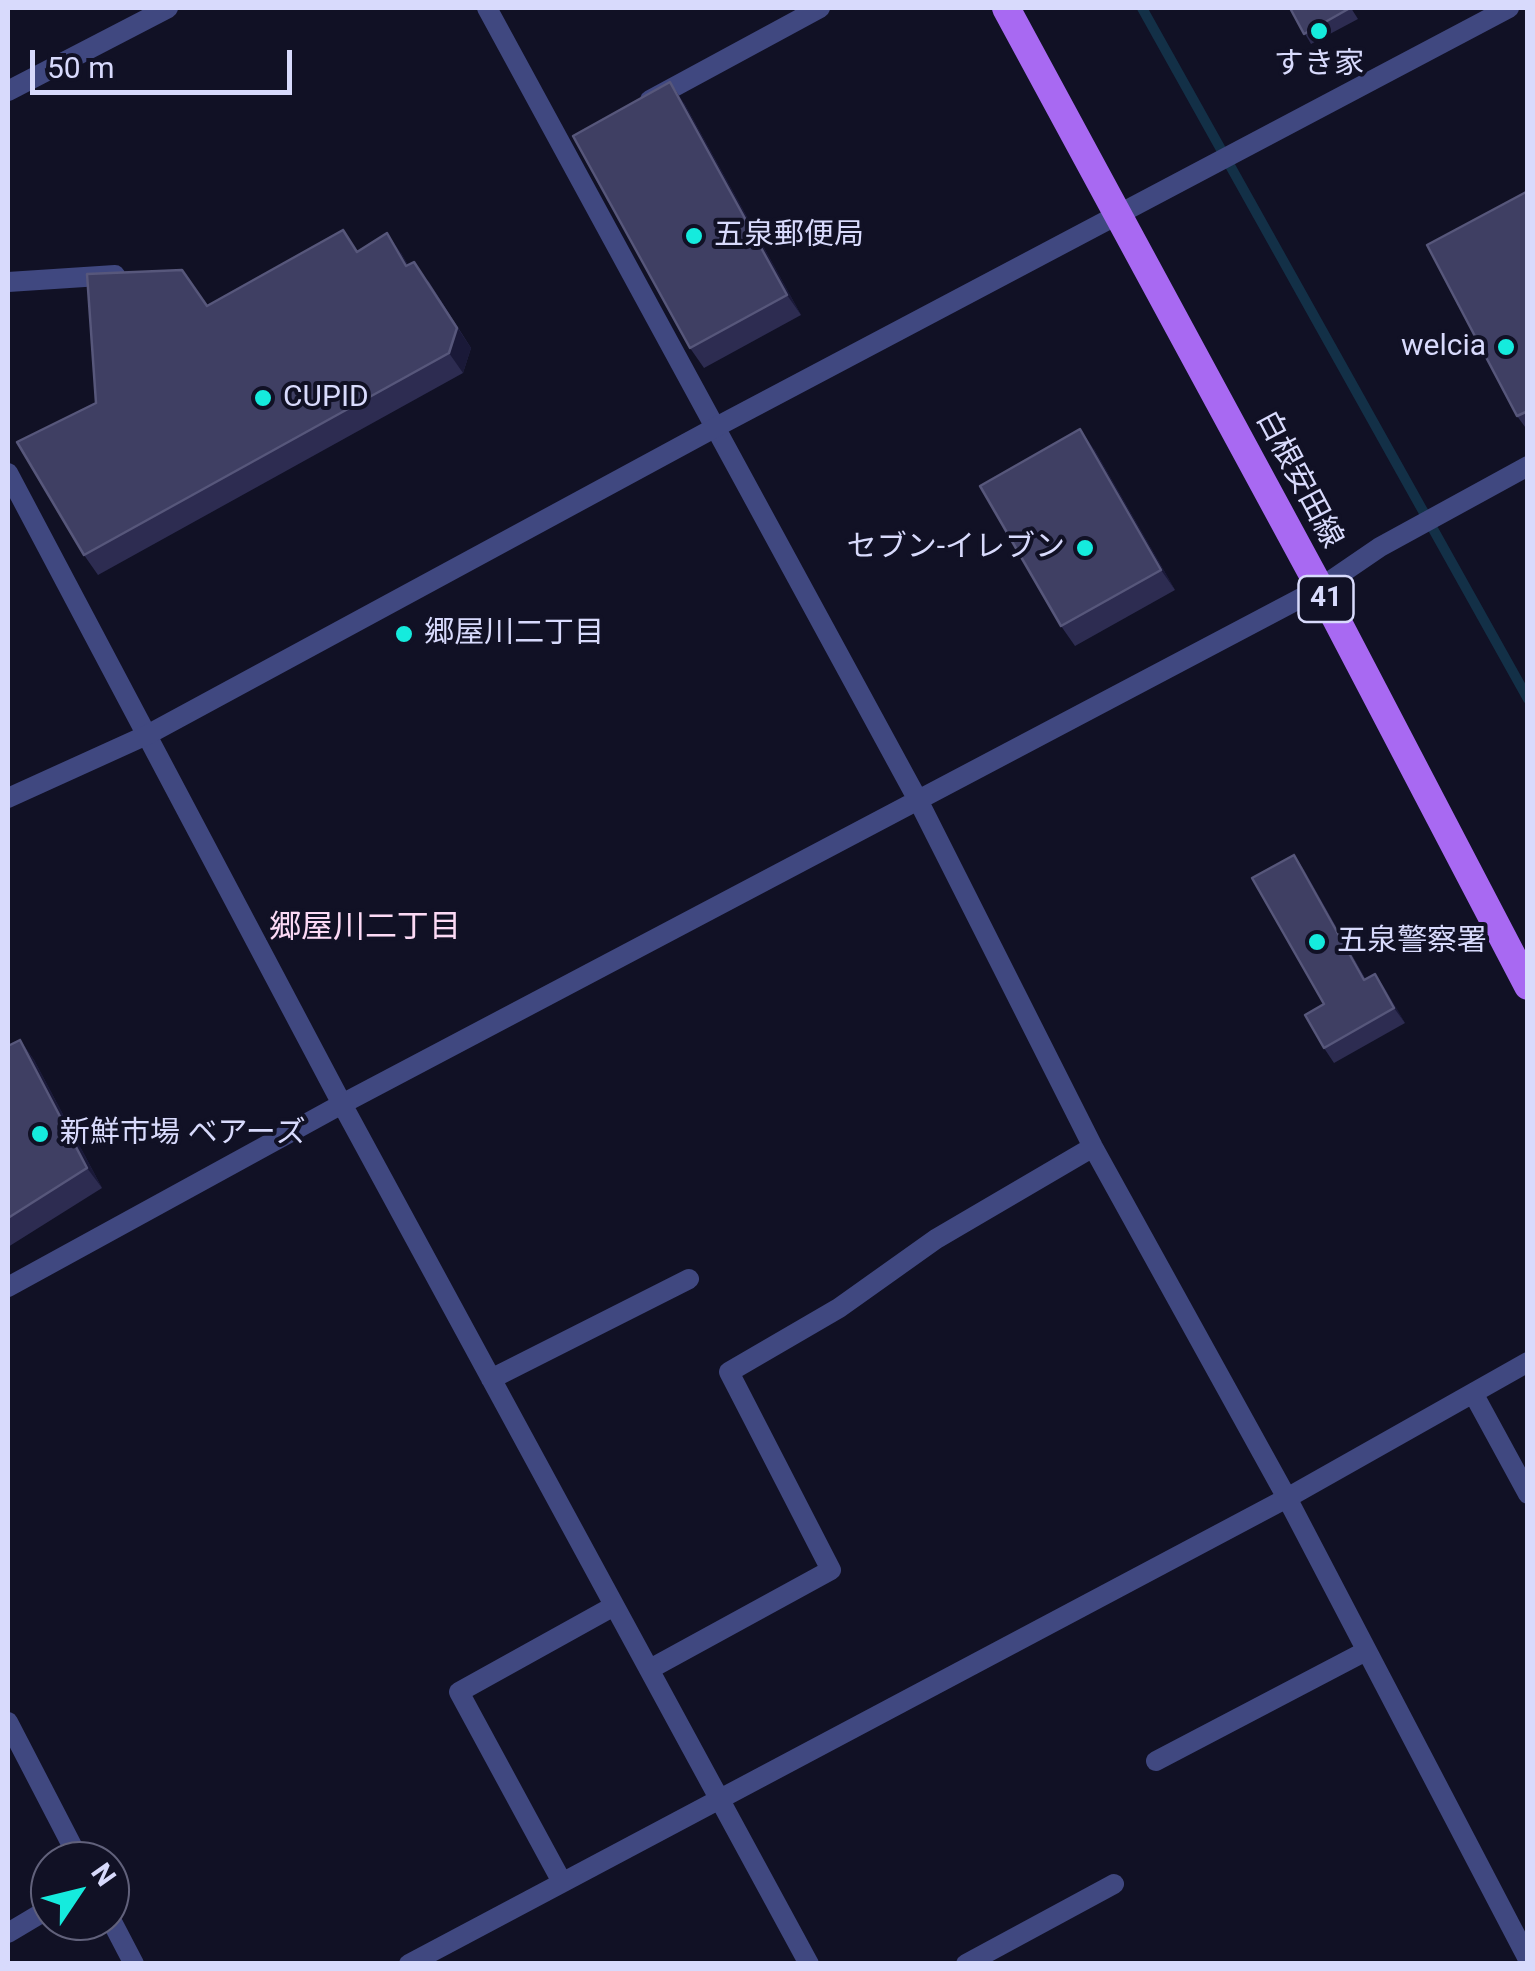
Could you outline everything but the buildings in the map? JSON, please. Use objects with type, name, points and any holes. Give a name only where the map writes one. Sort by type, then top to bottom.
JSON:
[{"type":"main road","name":"白根安田線","points":[[1006,8],[1320,588],[1528,986]]},
{"type":"street","points":[[8,90],[168,8]]},
{"type":"street","points":[[487,8],[573,142],[718,426],[920,802],[1093,1147],[1287,1498],[1528,1958]]},
{"type":"street","points":[[633,110],[820,8]]},
{"type":"street","points":[[8,798],[149,734],[718,426],[1509,8]]},
{"type":"street","points":[[8,282],[136,273]]},
{"type":"street","points":[[8,1287],[342,1104],[1320,588],[1380,546],[1528,466]]},
{"type":"street","points":[[8,473],[342,1104],[809,1964]]},
{"type":"street","points":[[650,1669],[831,1570],[729,1372],[839,1308],[936,1239],[1093,1147]]},
{"type":"street","points":[[491,1379],[689,1278]]},
{"type":"street","points":[[408,1964],[1287,1498],[1528,1362]]},
{"type":"street","points":[[1473,1393],[1528,1494]]},
{"type":"street","points":[[562,1882],[459,1692],[614,1606]]},
{"type":"street","points":[[1156,1761],[1366,1652]]},
{"type":"street","points":[[8,1722],[70,1841]]},
{"type":"street","points":[[966,1964],[1114,1884]]},
{"type":"street","points":[[8,1933],[30,1920]]},
{"type":"street","points":[[122,1941],[134,1964]]},
{"type":"waterway","points":[[1142,8],[1528,699]]},
{"type":"place","name":"すき家","points":[[1319,31]]},
{"type":"place","name":"五泉郵便局","points":[[694,236]]},
{"type":"place","name":"welcia","points":[[1506,347]]},
{"type":"place","name":"CUPID","points":[[263,398]]},
{"type":"place","name":"セブン-イレブン","points":[[1085,548]]},
{"type":"place","name":"郷屋川二丁目","points":[[404,634]]},
{"type":"place","name":"五泉警察署","points":[[1317,942]]},
{"type":"place","name":"新鮮市場 ベアーズ","points":[[40,1134]]},
{"type":"district","name":"郷屋川二丁目","points":[[365,929]]}]
